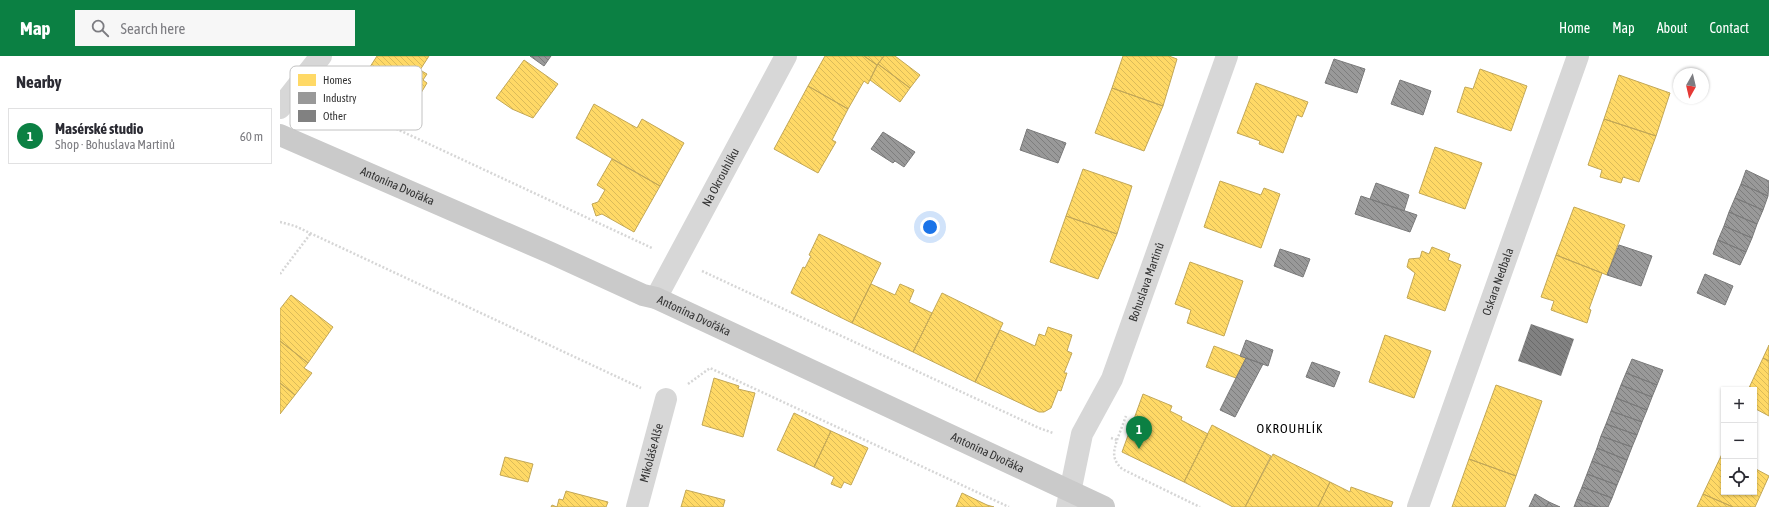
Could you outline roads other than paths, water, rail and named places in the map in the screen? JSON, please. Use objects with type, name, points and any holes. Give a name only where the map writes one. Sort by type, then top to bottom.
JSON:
[{"type":"main road","name":"Antonína Dvořáka","points":[[280,135],[552,252],[643,295],[656,298],[1069,499],[1104,507]]},
{"type":"street","points":[[313,66],[321,56]]},
{"type":"street","name":"Na Okrouhlíku","points":[[656,298],[786,56]]},
{"type":"street","name":"Bohuslava Martinů","points":[[1069,499],[1084,428],[1112,379],[1227,56]]},
{"type":"street","name":"Oskara Nedbala","points":[[1418,507],[1578,56]]},
{"type":"street","points":[[280,108],[290,95]]},
{"type":"street","name":"Mikoláše Alše","points":[[637,507],[666,399]]},
{"type":"place","name":"Masérské studio","points":[[1139,449]]},
{"type":"district","name":"OKROUHLÍK","points":[[1290,428]]}]
